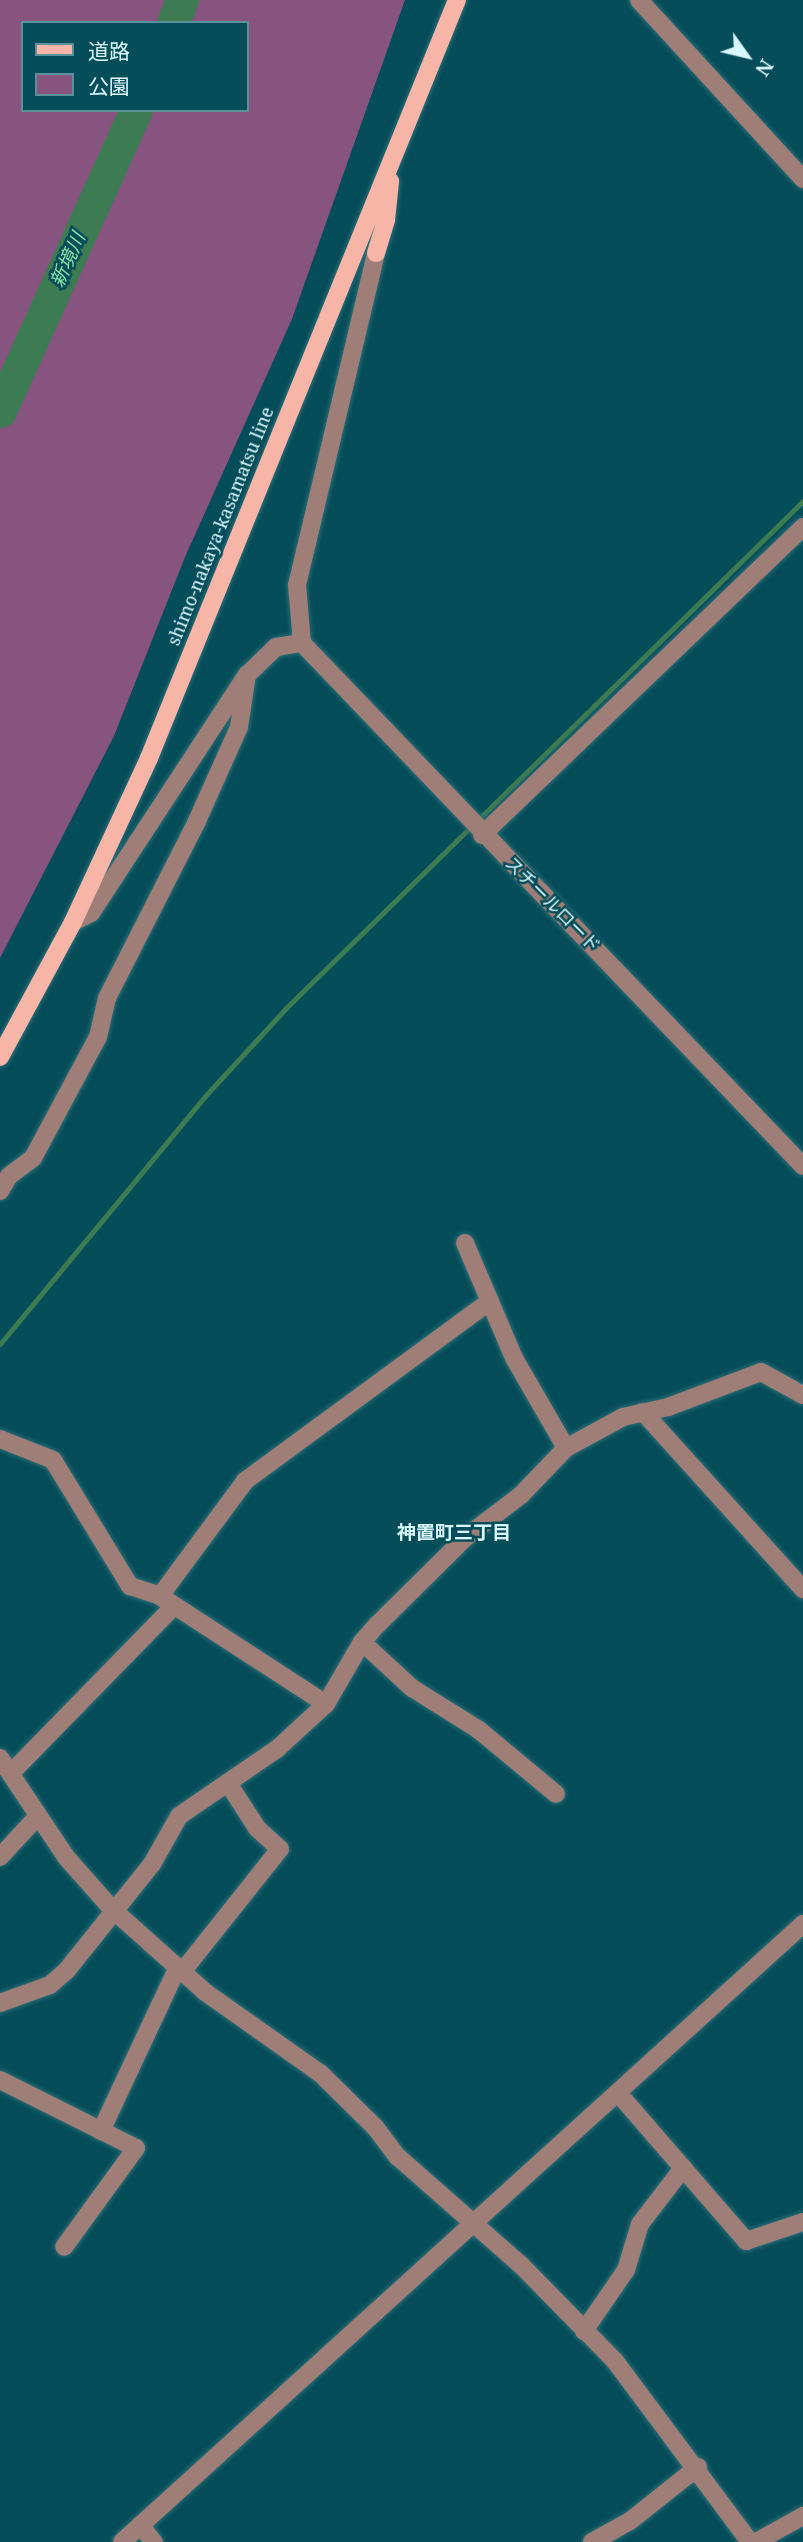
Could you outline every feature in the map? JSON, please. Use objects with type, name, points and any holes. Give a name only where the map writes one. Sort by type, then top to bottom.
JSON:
[{"type":"main road","name":"shimo-nakaya-kasamatsu line","points":[[0,1057],[73,922],[149,758],[457,0]]},
{"type":"main road","points":[[376,253],[386,220],[392,159]]},
{"type":"main road","points":[[363,230],[376,253]]},
{"type":"street","points":[[639,0],[803,179]]},
{"type":"street","points":[[73,922],[91,913],[247,676],[276,647],[302,643],[297,585],[376,253]]},
{"type":"street","points":[[482,835],[803,527]]},
{"type":"street","name":"スチールロード","points":[[302,643],[482,835],[587,937],[802,1164]]},
{"type":"street","points":[[0,1191],[9,1176],[33,1158],[98,1037],[107,998],[197,821],[239,727],[247,676]]},
{"type":"street","points":[[465,1243],[514,1358],[566,1448]]},
{"type":"street","points":[[12,1772],[167,1601],[245,1481],[490,1301]]},
{"type":"street","points":[[0,2003],[50,1985],[107,1923],[112,1909],[152,1864],[179,1816],[278,1749],[326,1704],[362,1642],[466,1537],[520,1495],[566,1448],[623,1416],[643,1412],[761,1372],[803,1395]]},
{"type":"street","points":[[643,1412],[803,1589]]},
{"type":"street","points":[[0,1439],[53,1460],[130,1586],[167,1601],[326,1704]]},
{"type":"street","points":[[362,1642],[412,1688],[479,1730],[556,1794]]},
{"type":"street","points":[[0,1758],[12,1772],[38,1816],[112,1909],[179,1971],[320,2073],[374,2127],[398,2157],[472,2226],[521,2265],[615,2361],[698,2467],[750,2542]]},
{"type":"street","points":[[101,2131],[179,1971],[280,1849],[257,1828],[228,1783]]},
{"type":"street","points":[[0,1857],[38,1816]]},
{"type":"street","points":[[122,2542],[803,1924]]},
{"type":"street","points":[[0,2080],[136,2148],[64,2248]]},
{"type":"street","points":[[618,2093],[746,2241],[803,2222]]},
{"type":"street","points":[[584,2331],[626,2270],[640,2224],[683,2168]]},
{"type":"street","points":[[592,2542],[630,2521],[698,2467]]},
{"type":"street","points":[[756,2542],[803,2516]]},
{"type":"street","points":[[139,2525],[155,2542]]},
{"type":"green space","points":[[0,0],[405,0],[292,319],[185,557],[114,736],[0,958]]},
{"type":"waterway","name":"新境川","points":[[174,21],[182,0]]},
{"type":"waterway","name":"新境川","points":[[0,411],[135,112]]},
{"type":"waterway","points":[[0,1344],[207,1094],[286,1008],[803,501]]},
{"type":"district","name":"神置町三丁目","points":[[454,1533]]}]
